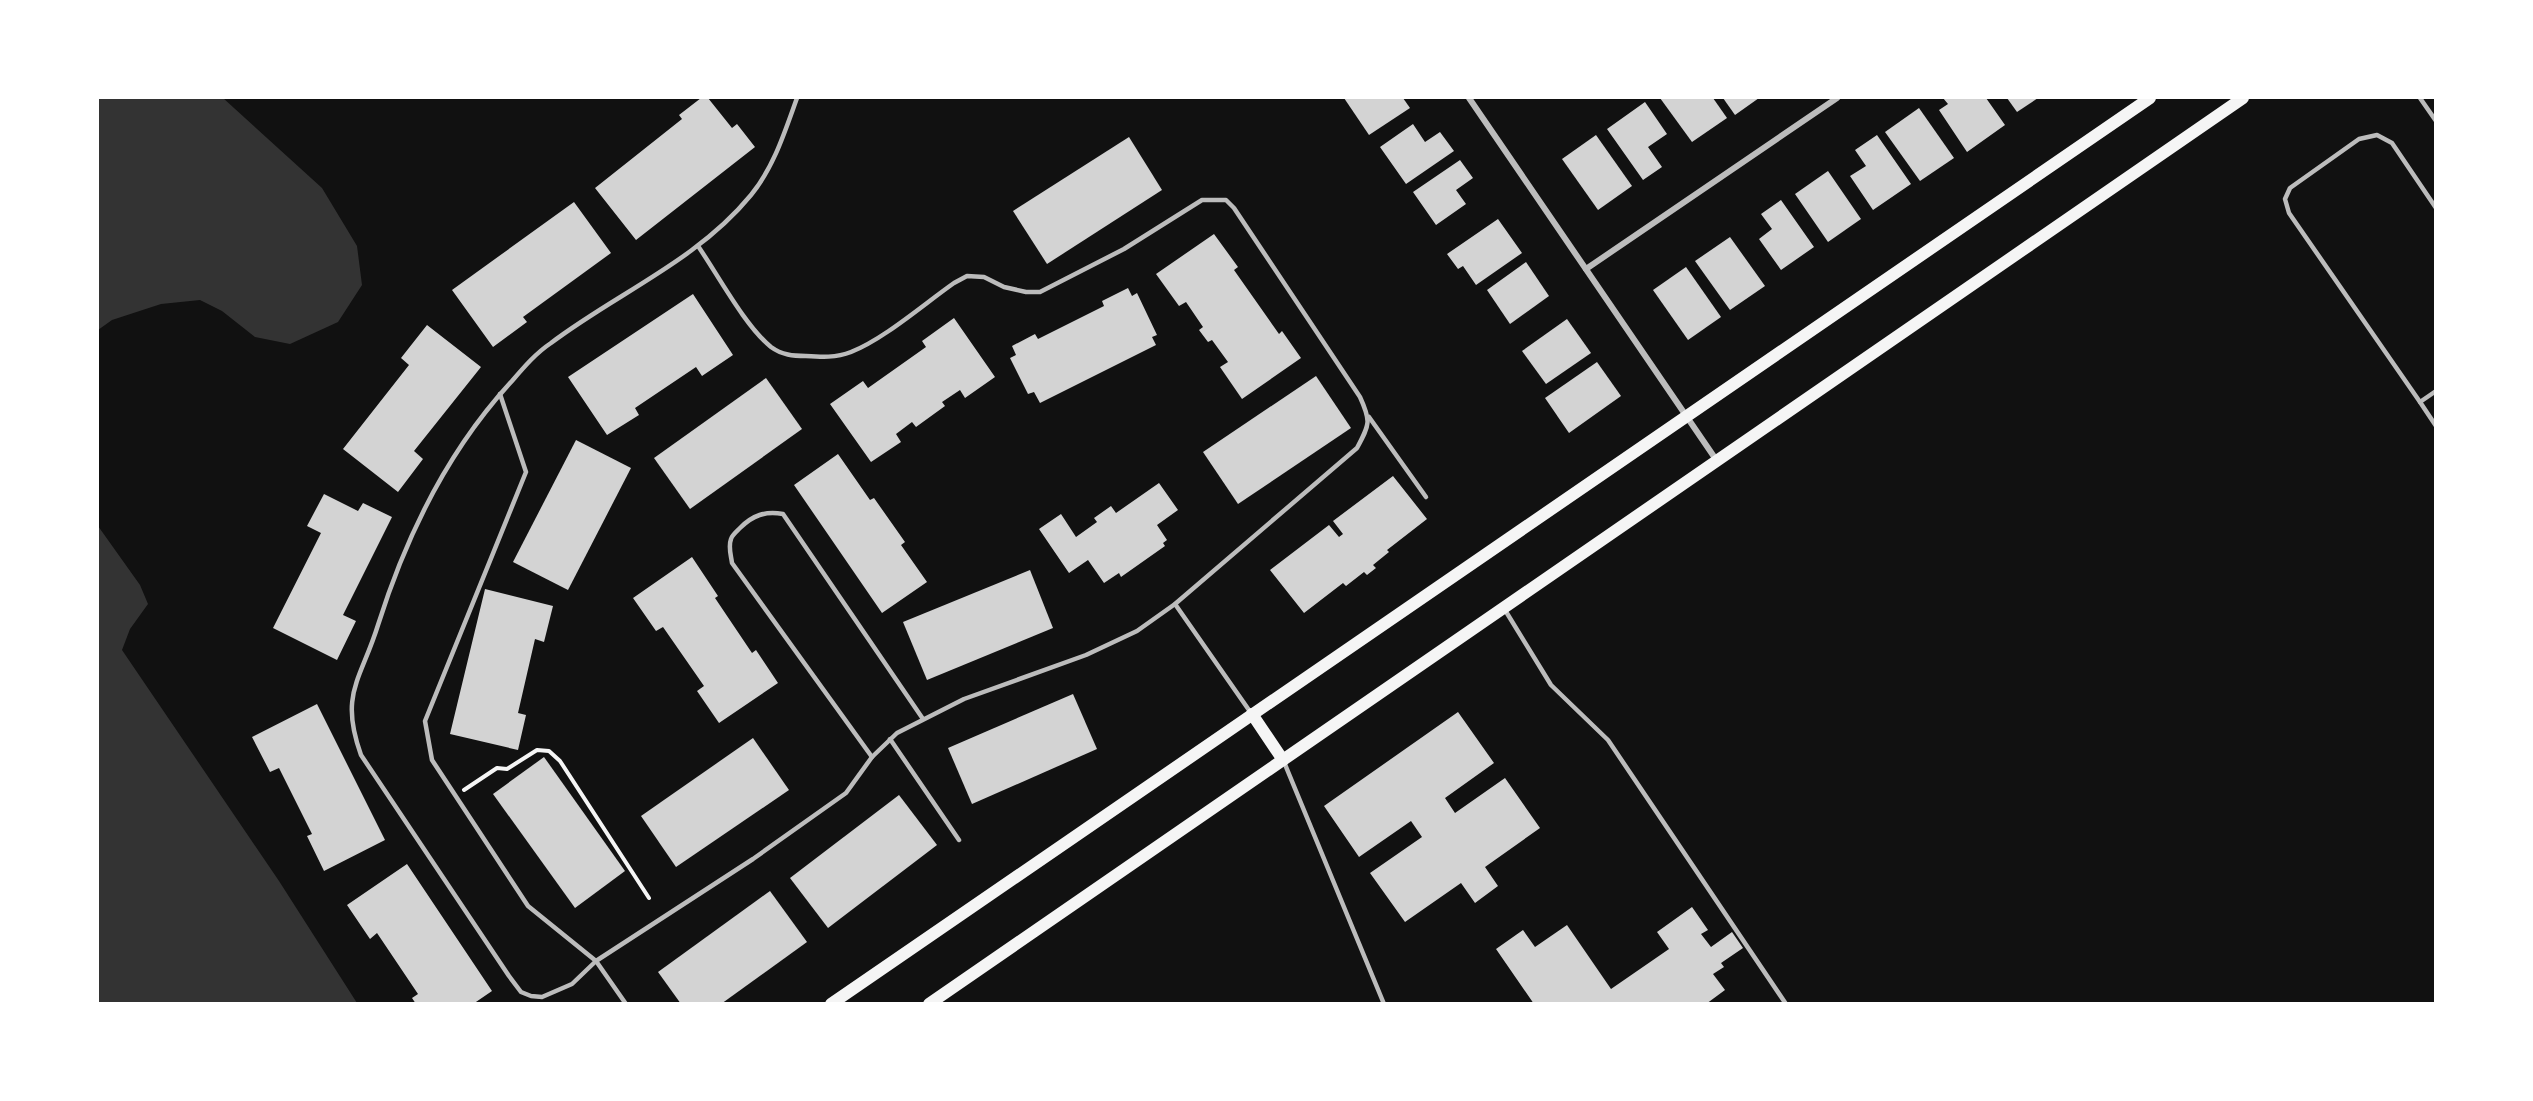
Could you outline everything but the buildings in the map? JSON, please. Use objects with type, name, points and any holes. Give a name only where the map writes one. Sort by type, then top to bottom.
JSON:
[{"type":"main road","points":[[831,1004],[2150,98]]},
{"type":"main road","points":[[929,1004],[2243,98]]},
{"type":"main road","points":[[1252,714],[1283,760]]},
{"type":"street","points":[[1469,98],[1717,460]]},
{"type":"street","points":[[1586,269],[1837,98]]},
{"type":"lane","points":[[797,98],[765,175],[751,195],[698,246],[550,343],[500,394],[464,439],[426,508],[388,594],[373,642],[355,685],[351,720],[361,754],[399,814],[521,992],[542,997],[573,983],[596,962],[753,859],[846,793],[872,757],[890,739],[922,719],[964,699],[1086,655],[1137,631],[1175,604],[1357,448],[1369,417]]},
{"type":"lane","points":[[2420,98],[2436,121]]},
{"type":"lane","points":[[2436,208],[2392,143],[2377,135],[2359,139],[2290,188],[2285,200],[2289,213],[2436,426]]},
{"type":"lane","points":[[698,246],[749,321],[769,345],[792,356],[829,358],[850,353],[866,345],[967,276],[984,278],[1004,287],[1026,292],[1040,292],[1124,249],[1202,200],[1226,201],[1234,207],[1360,397],[1369,417],[1426,497]]},
{"type":"lane","points":[[2420,402],[2436,391]]},
{"type":"lane","points":[[500,394],[526,472],[425,721],[432,760],[528,906],[596,962],[626,1004]]},
{"type":"lane","points":[[872,757],[732,563],[729,549],[731,537],[745,523],[757,514],[772,512],[783,514],[922,719]]},
{"type":"lane","points":[[1175,604],[1252,714]]},
{"type":"lane","points":[[1503,608],[1551,685],[1608,740],[1786,1004]]},
{"type":"lane","points":[[890,739],[959,840]]},
{"type":"lane","points":[[1283,760],[1384,1004]]},
{"type":"path","points":[[456,796],[497,768],[507,769],[537,750],[549,751],[560,761],[649,898]]},
{"type":"shaded area","points":[[98,98],[223,98],[322,188],[357,246],[362,285],[338,322],[290,344],[255,337],[222,311],[200,300],[161,304],[112,320],[98,330]]},
{"type":"shaded area","points":[[98,526],[140,585],[148,604],[130,629],[122,650],[279,881],[357,1003],[98,1003]]}]
